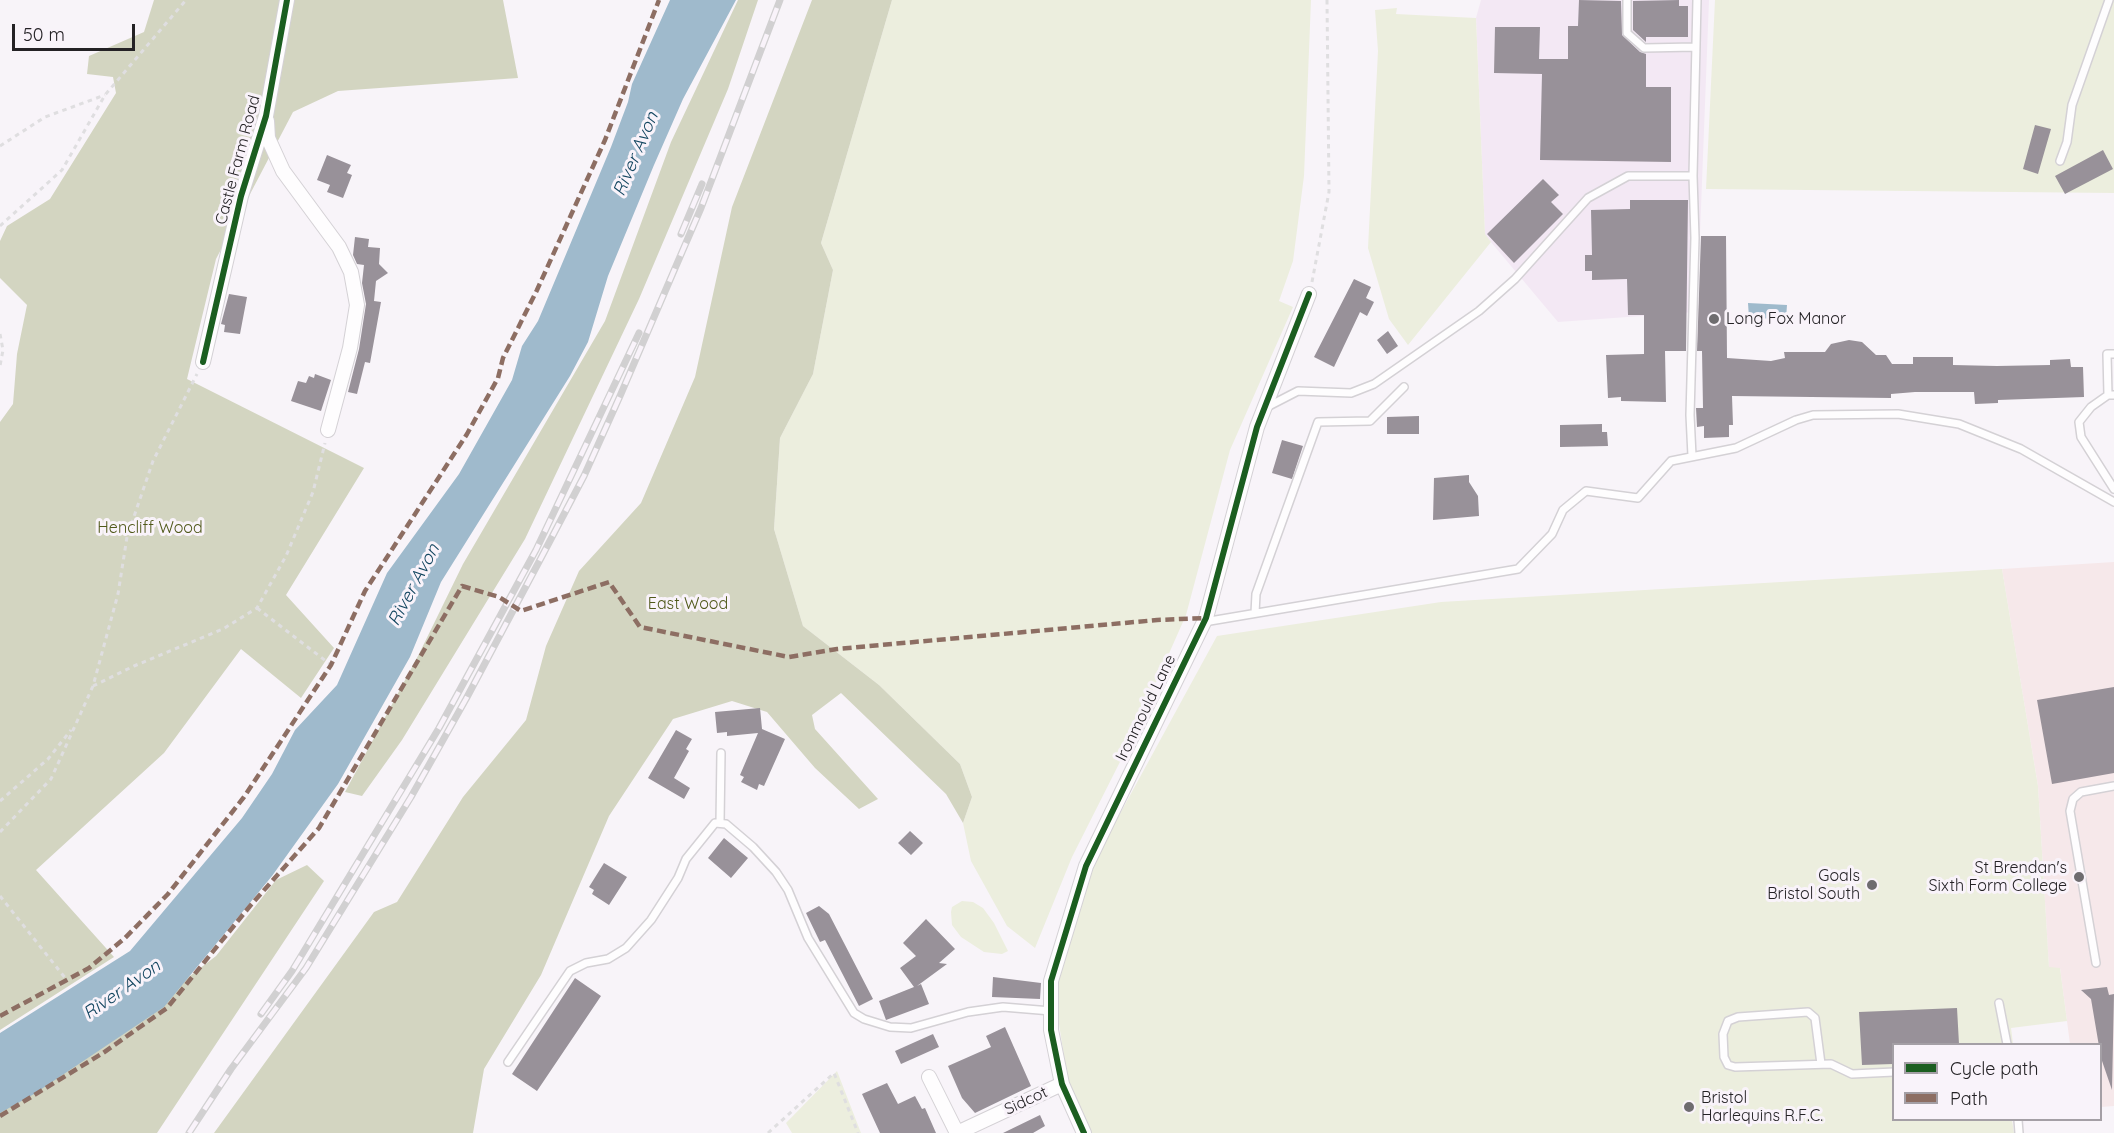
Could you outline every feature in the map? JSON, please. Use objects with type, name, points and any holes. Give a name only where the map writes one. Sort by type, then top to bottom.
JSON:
[{"type":"street","name":"Castle Farm Road","points":[[203,362],[241,196],[266,116],[287,0]]},
{"type":"street","name":"Castle Farm Road","points":[[266,116],[268,138],[284,171],[339,248],[351,272],[357,304],[350,348],[328,430]]},
{"type":"street","name":"Ironmould Lane","points":[[1084,1133],[1062,1084],[1051,1030],[1051,981],[1086,866],[1203,622],[1264,408],[1309,294]]},
{"type":"street","name":"Sidcot","points":[[929,1077],[957,1133],[1062,1084]]},
{"type":"lane","points":[[1627,0],[1627,33],[1644,48],[1695,47]]},
{"type":"lane","points":[[1692,456],[1690,415],[1695,238],[1693,176],[1697,0]]},
{"type":"lane","points":[[2060,160],[2067,142],[2072,105],[2109,0]]},
{"type":"lane","points":[[1264,408],[1298,391],[1351,393],[1374,384],[1479,311],[1515,279],[1588,198],[1628,176],[1693,176]]},
{"type":"lane","points":[[2114,354],[2107,354],[2111,395],[2091,407],[2079,422],[2081,437],[2114,489]]},
{"type":"lane","points":[[1256,613],[1256,594],[1318,422],[1370,421],[1404,387]]},
{"type":"lane","points":[[1203,622],[1518,569],[1552,534],[1563,510],[1586,491],[1638,498],[1671,461],[1736,448],[1796,420],[1814,415],[1898,414],[1959,424],[2021,449],[2114,502]]},
{"type":"lane","points":[[720,823],[721,753]]},
{"type":"lane","points":[[2096,963],[2070,811],[2073,800],[2081,792],[2114,786]]},
{"type":"lane","points":[[508,1062],[570,971],[586,963],[608,959],[626,948],[651,920],[678,878],[686,858],[715,823],[726,824],[776,872],[788,890],[808,938],[854,1013],[864,1019],[890,1027],[910,1028],[968,1012],[1003,1007],[1051,1011]]},
{"type":"lane","points":[[1999,1003],[2007,1043]]},
{"type":"lane","points":[[1821,1064],[1815,1018],[1808,1012],[1738,1017],[1728,1021],[1723,1034],[1724,1057],[1728,1065],[1736,1067],[1831,1064],[1852,1074],[1892,1072]]},
{"type":"path","points":[[0,226],[62,170],[105,95],[186,0]]},
{"type":"path","points":[[1309,294],[1329,192],[1328,0]]},
{"type":"path","points":[[0,146],[45,117],[105,95]]},
{"type":"path","points":[[0,334],[3,350],[0,366]]},
{"type":"path","points":[[0,832],[51,779],[93,686],[118,594],[131,526],[153,461],[203,362]]},
{"type":"path","points":[[93,686],[223,629],[257,608],[286,556],[313,492],[328,430]]},
{"type":"path","points":[[257,608],[331,665]]},
{"type":"path","points":[[0,801],[48,759],[75,725]]},
{"type":"path","points":[[0,896],[66,979]]},
{"type":"path","points":[[768,1133],[834,1073],[858,1133]]},
{"type":"shaded area","points":[[1481,0],[1709,0],[1697,312],[1558,322],[1485,235],[1476,18]]},
{"type":"shaded area","name":"St Brendan's Sixth Form College","points":[[2114,562],[2114,1106],[2102,1107],[2102,1043],[2070,1043],[2060,968],[2049,968],[2038,786],[2002,569]]},
{"type":"green space","name":"Hencliff Wood","points":[[154,0],[503,0],[518,78],[338,91],[293,112],[216,259],[187,379],[364,468],[286,595],[334,648],[301,698],[241,649],[164,753],[36,870],[114,957],[0,1030],[0,422],[13,404],[17,354],[27,305],[0,278],[0,241],[7,226],[50,199],[116,93],[113,77],[87,74],[89,56],[144,32]]},
{"type":"green space","points":[[738,0],[758,0],[728,89],[639,299],[525,539],[402,740],[362,796],[345,792],[419,654],[463,564],[605,321],[671,142]]},
{"type":"green space","name":"East Wood","points":[[812,0],[892,0],[821,243],[833,270],[813,374],[780,438],[774,529],[803,626],[879,685],[960,764],[972,797],[963,823],[946,794],[841,693],[812,715],[815,729],[878,799],[859,809],[815,768],[767,712],[732,701],[673,719],[609,816],[541,975],[484,1069],[473,1133],[214,1133],[374,912],[397,902],[463,797],[526,720],[546,646],[579,571],[641,503],[695,377],[732,207]]},
{"type":"green space","points":[[892,0],[1311,0],[1304,176],[1293,261],[1279,301],[1293,307],[1230,450],[1186,615],[1129,744],[1072,857],[1035,948],[1007,926],[971,861],[963,823],[972,797],[960,764],[879,685],[803,626],[774,529],[780,438],[813,374],[833,270],[821,243]]},
{"type":"green space","points":[[1715,0],[2114,0],[2114,193],[1706,189]]},
{"type":"green space","points":[[1397,8],[1396,14],[1476,18],[1485,234],[1491,242],[1408,345],[1389,319],[1368,248],[1378,51],[1375,10]]},
{"type":"green space","points":[[2002,569],[2038,786],[2049,967],[2060,968],[2067,1021],[2011,1028],[2013,1043],[1892,1043],[1892,1121],[2012,1121],[2014,1133],[1092,1133],[1068,1082],[1057,1011],[1058,980],[1092,865],[1217,636],[1441,602]]},
{"type":"green space","points":[[307,865],[324,881],[157,1133],[0,1133],[0,1104],[96,1048],[216,956],[276,880]]},
{"type":"green space","points":[[962,901],[973,902],[983,908],[994,923],[1008,951],[1002,954],[984,952],[961,937],[952,925],[951,912],[952,907]]},
{"type":"green space","points":[[837,1071],[861,1133],[792,1133],[786,1123]]},
{"type":"water","name":"River Avon","points":[[670,0],[736,0],[683,99],[654,165],[608,276],[588,342],[570,376],[441,582],[410,657],[338,784],[272,876],[164,1007],[34,1094],[0,1113],[0,1033],[130,951],[242,818],[272,774],[295,730],[337,685],[387,573],[459,474],[512,380],[522,346],[538,321],[611,147],[628,102],[632,84]]},
{"type":"water","points":[[1748,303],[1787,305],[1786,319],[1749,318]]},
{"type":"building","points":[[1579,0],[1621,1],[1622,35],[1640,52],[1646,54],[1646,87],[1671,87],[1671,162],[1540,160],[1542,74],[1494,73],[1495,27],[1540,27],[1539,59],[1568,59],[1568,26],[1578,26]]},
{"type":"building","points":[[1679,0],[1679,6],[1688,6],[1688,37],[1646,37],[1646,42],[1633,30],[1633,1]]},
{"type":"building","points":[[2035,125],[2051,129],[2038,174],[2023,169]]},
{"type":"building","points":[[2103,150],[2113,169],[2065,194],[2055,176]]},
{"type":"building","points":[[327,155],[351,165],[347,173],[352,175],[343,198],[327,192],[330,185],[317,180]]},
{"type":"building","points":[[1543,179],[1559,195],[1551,202],[1563,214],[1514,263],[1487,234]]},
{"type":"building","points":[[1630,200],[1688,200],[1686,351],[1665,351],[1666,402],[1621,401],[1621,397],[1608,398],[1606,355],[1644,354],[1644,315],[1628,315],[1627,279],[1592,280],[1592,271],[1585,271],[1585,255],[1592,255],[1591,210],[1630,209]]},
{"type":"building","name":"Long Fox Manor","points":[[1701,236],[1726,236],[1727,358],[1771,361],[1785,358],[1784,352],[1825,352],[1831,344],[1849,340],[1862,342],[1876,355],[1886,355],[1892,364],[1913,364],[1913,357],[1953,357],[1953,365],[1997,366],[2050,365],[2050,360],[2070,359],[2071,367],[2083,367],[2084,397],[1998,400],[1998,403],[1975,404],[1974,392],[1915,392],[1891,394],[1891,398],[1732,396],[1733,425],[1729,425],[1729,437],[1704,438],[1704,426],[1697,427],[1696,408],[1703,408],[1702,351],[1697,351]]},
{"type":"building","points":[[355,237],[369,239],[368,247],[380,248],[379,264],[388,273],[376,281],[374,301],[381,302],[370,363],[365,362],[357,394],[348,392],[359,349],[366,304],[362,283],[364,265],[357,264],[353,255]]},
{"type":"building","points":[[1354,279],[1371,287],[1366,298],[1374,302],[1367,316],[1360,312],[1334,367],[1314,357]]},
{"type":"building","points":[[229,294],[247,297],[240,334],[224,332],[225,325],[221,324]]},
{"type":"building","points":[[1388,331],[1398,346],[1387,354],[1377,340]]},
{"type":"building","points":[[315,374],[331,380],[321,411],[291,401],[298,381],[306,383],[309,376],[314,378]]},
{"type":"building","points":[[1419,416],[1419,434],[1387,434],[1387,417]]},
{"type":"building","points":[[1602,424],[1602,432],[1607,432],[1608,446],[1560,447],[1560,425]]},
{"type":"building","points":[[1282,440],[1303,446],[1292,479],[1272,473]]},
{"type":"building","points":[[1469,475],[1469,482],[1478,496],[1479,516],[1433,520],[1434,478]]},
{"type":"building","points":[[2114,687],[2114,773],[2052,784],[2037,700]]},
{"type":"building","points":[[760,708],[762,729],[785,739],[764,786],[759,784],[757,790],[741,782],[744,777],[740,775],[758,733],[727,736],[727,732],[717,733],[715,712]]},
{"type":"building","points":[[676,730],[692,739],[686,749],[689,751],[674,778],[690,788],[684,799],[648,778]]},
{"type":"building","points":[[910,831],[923,843],[911,855],[898,843]]},
{"type":"building","points":[[724,838],[748,858],[731,878],[708,858]]},
{"type":"building","points":[[604,863],[627,877],[609,905],[592,894],[594,890],[589,887]]},
{"type":"building","points":[[819,906],[829,914],[873,999],[859,1006],[825,940],[820,942],[806,913]]},
{"type":"building","points":[[926,919],[955,949],[939,963],[947,964],[917,986],[921,984],[929,1004],[886,1020],[879,1001],[914,987],[900,968],[916,956],[903,943]]},
{"type":"building","points":[[993,977],[1041,983],[1040,999],[992,997]]},
{"type":"building","points":[[575,978],[601,996],[537,1091],[512,1074]]},
{"type":"building","points":[[2107,987],[2109,995],[2114,994],[2112,1090],[2102,1061],[2102,1043],[2098,1043],[2091,999],[2081,990]]},
{"type":"building","points":[[1957,1008],[1959,1043],[1892,1043],[1892,1064],[1862,1065],[1859,1012]]},
{"type":"building","points":[[1005,1027],[1031,1086],[975,1113],[962,1098],[948,1066],[991,1047],[986,1036]]},
{"type":"building","points":[[933,1034],[939,1047],[901,1064],[895,1051]]},
{"type":"building","points":[[887,1083],[898,1104],[915,1096],[922,1109],[925,1108],[936,1133],[880,1133],[862,1094]]},
{"type":"building","points":[[1040,1115],[1045,1126],[1033,1133],[1003,1133]]},
{"type":"railway","points":[[189,1133],[231,1069],[306,968],[411,797],[466,699],[584,476],[701,208],[780,0]]},
{"type":"railway","points":[[681,234],[702,184]]},
{"type":"railway","points":[[261,1014],[292,971],[439,728],[536,550],[639,333]]},
{"type":"marked path","points":[[0,1016],[89,968],[125,938],[168,894],[244,797],[331,665],[365,591],[467,434],[498,378],[503,358],[537,290],[605,140],[659,0]]},
{"type":"marked path","points":[[0,1116],[103,1053],[167,1008],[250,906],[319,828],[462,586],[499,597],[521,611],[609,582],[640,627],[789,657],[837,649],[1157,620],[1206,618]]},
{"type":"cycle path","points":[[203,362],[241,196],[266,116],[287,0]]},
{"type":"cycle path","points":[[1084,1133],[1062,1084],[1051,1030],[1051,981],[1086,866],[1206,618],[1257,427],[1309,294]]},
{"type":"place","name":"Long Fox Manor","points":[[1714,319]]},
{"type":"place","name":"St Brendan's Sixth Form College","points":[[2079,877]]},
{"type":"place","name":"Goals Bristol South","points":[[1872,885]]},
{"type":"place","name":"Bristol Harlequins R.F.C.","points":[[1689,1107]]}]
